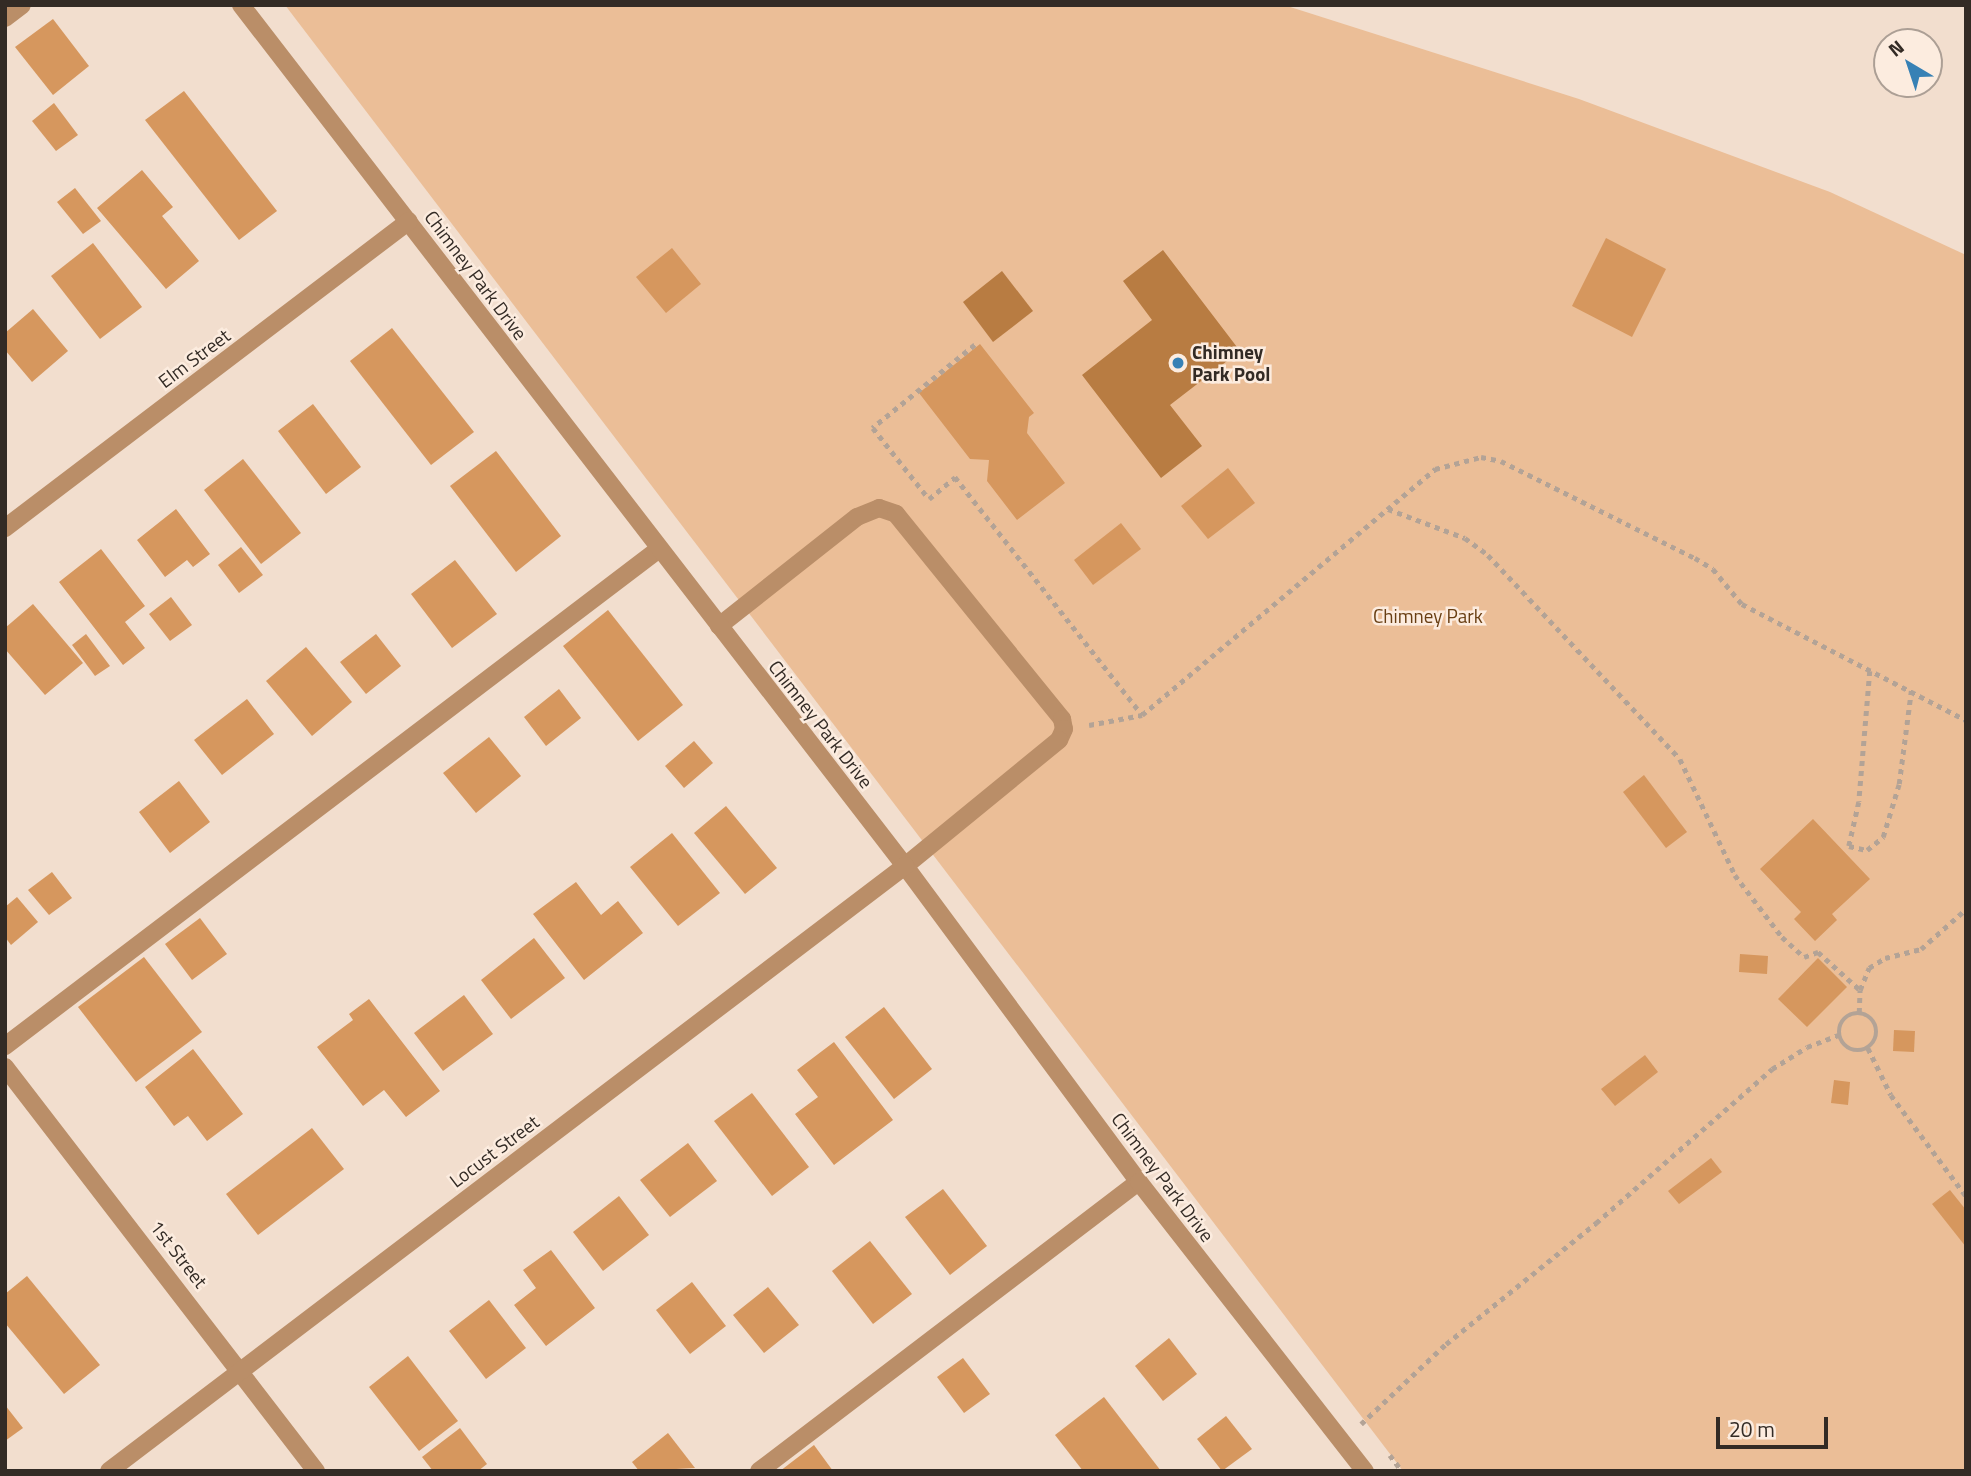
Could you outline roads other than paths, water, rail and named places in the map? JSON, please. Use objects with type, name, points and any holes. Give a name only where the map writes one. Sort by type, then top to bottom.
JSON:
[{"type":"street","points":[[5,18],[22,5]]},
{"type":"street","name":"Chimney Park Drive","points":[[241,5],[905,866],[1139,1182],[1365,1471]]},
{"type":"street","name":"Elm Street","points":[[5,528],[409,222]]},
{"type":"street","name":"Locust Street","points":[[109,1471],[905,866],[1059,740],[1064,729],[1062,719],[896,514],[878,508],[857,517],[719,626]]},
{"type":"street","points":[[5,1046],[659,549]]},
{"type":"street","name":"1st Street","points":[[5,1067],[316,1471]]},
{"type":"street","points":[[759,1471],[1139,1182]]},
{"type":"place","name":"Chimney Park Pool","points":[[1178,363]]},
{"type":"park label","name":"Chimney Park","points":[[1428,616]]}]
